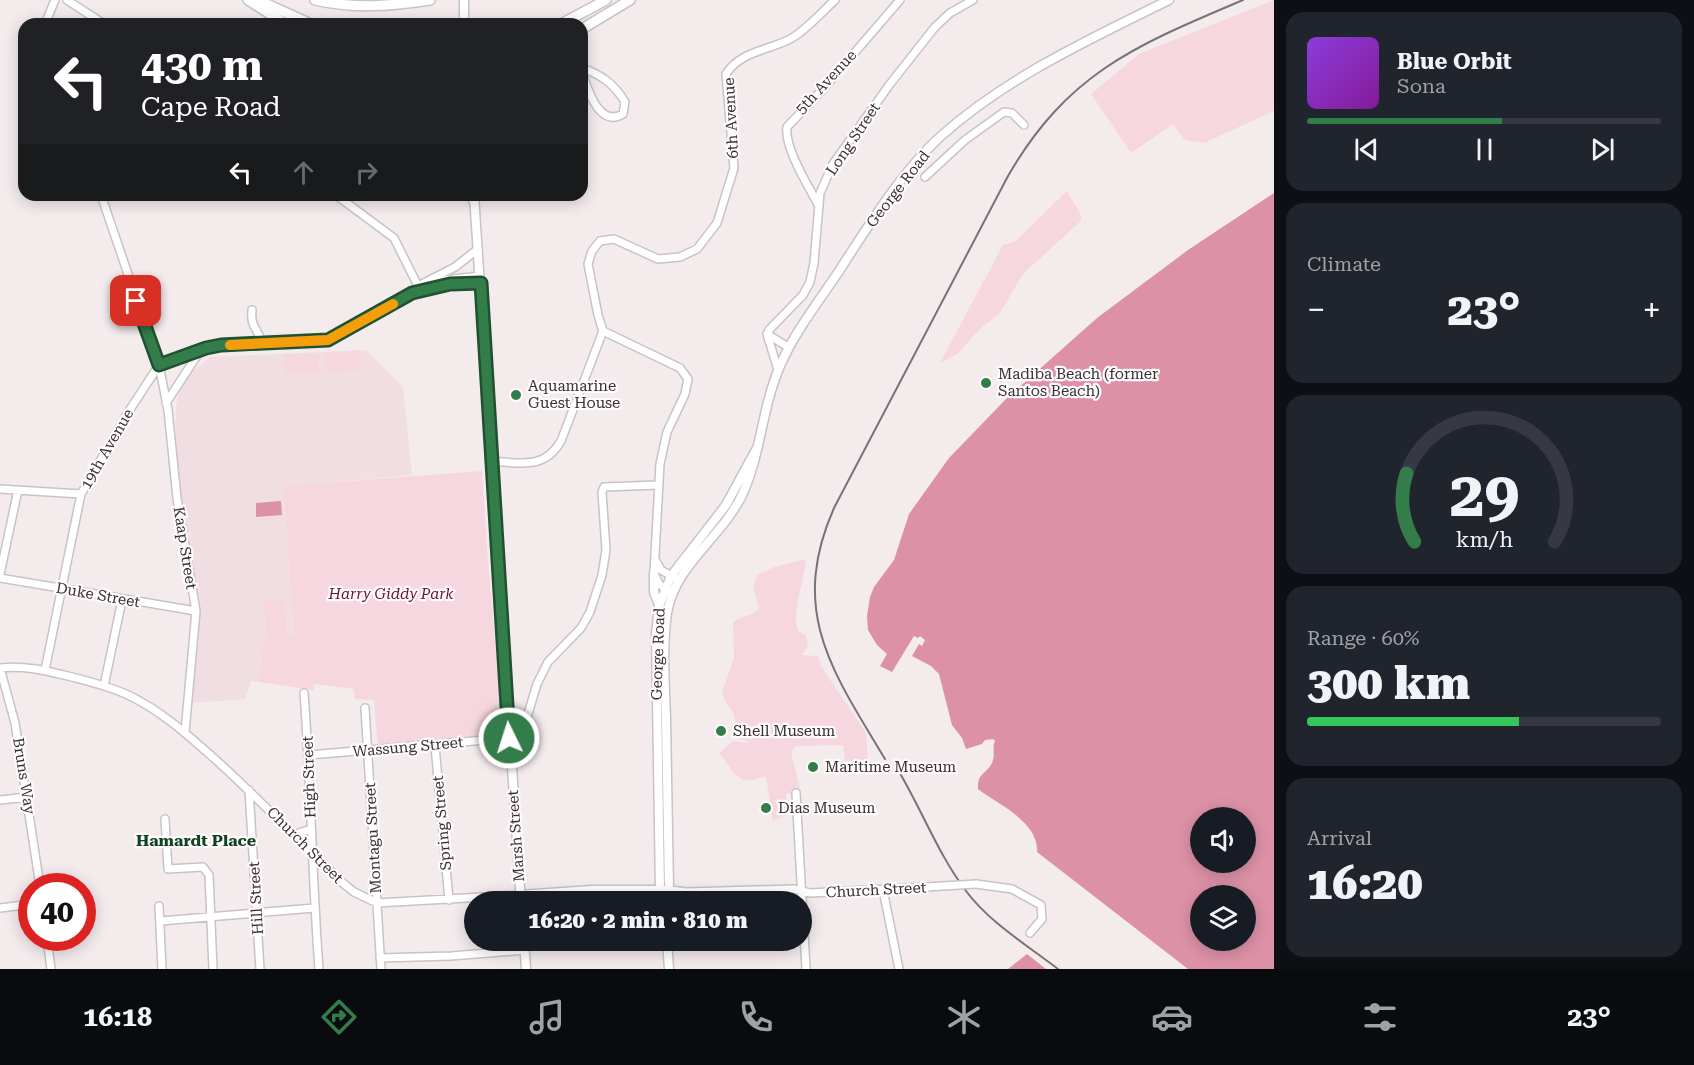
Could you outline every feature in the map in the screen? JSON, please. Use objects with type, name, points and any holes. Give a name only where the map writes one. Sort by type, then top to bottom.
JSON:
[{"type":"main road","points":[[248,0],[276,18]]},
{"type":"main road","points":[[259,0],[298,18]]},
{"type":"main road","points":[[315,0],[363,7],[392,6],[430,0]]},
{"type":"main road","points":[[572,18],[606,0]]},
{"type":"main road","points":[[588,25],[630,0]]},
{"type":"street","points":[[48,18],[55,0]]},
{"type":"street","points":[[68,0],[95,18]]},
{"type":"street","points":[[464,0],[464,18]]},
{"type":"street","name":"6th Avenue","points":[[603,331],[588,264],[592,251],[600,241],[606,239],[614,239],[658,259],[680,257],[697,249],[717,223],[734,168],[726,74],[740,61],[801,32],[835,0]]},
{"type":"street","name":"5th Avenue","points":[[819,206],[792,154],[787,139],[787,127],[825,87],[900,0]]},
{"type":"street","name":"Long Street","points":[[767,334],[803,295],[810,282],[814,263],[820,193],[833,164],[897,75],[935,27],[950,13],[973,0]]},
{"type":"street","name":"George Road","points":[[665,890],[656,634],[659,606],[675,578],[713,538],[735,509],[754,468],[757,447],[778,370],[788,347],[860,238],[908,171],[939,137],[988,98],[1027,73],[1168,0]]},
{"type":"street","points":[[588,71],[608,80],[619,91],[626,102],[623,114],[615,118],[602,113],[588,89]]},
{"type":"street","points":[[925,177],[965,140],[1004,112],[1012,114],[1024,125]]},
{"type":"street","name":"Kaap Street","points":[[103,201],[159,365],[166,403],[177,498],[196,611],[185,732]]},
{"type":"street","points":[[344,201],[394,238],[420,289]]},
{"type":"street","name":"Marsh Street","points":[[475,201],[520,891]]},
{"type":"street","points":[[159,365],[221,345],[328,340],[420,289],[478,249]]},
{"type":"street","points":[[420,289],[480,280]]},
{"type":"street","points":[[429,281],[480,280]]},
{"type":"street","points":[[252,310],[252,323],[260,335],[262,344]]},
{"type":"street","points":[[491,461],[540,462],[555,452],[603,331],[680,368],[688,379],[685,394],[668,432],[657,485],[654,592],[659,606]]},
{"type":"street","points":[[767,334],[788,347]]},
{"type":"street","points":[[767,334],[778,370]]},
{"type":"street","points":[[166,403],[200,351]]},
{"type":"street","name":"19th Avenue","points":[[0,489],[81,494],[129,411],[159,365]]},
{"type":"street","points":[[509,738],[524,727],[537,684],[548,662],[581,628],[590,612],[602,575],[606,550],[602,492],[604,487],[607,485],[657,485]]},
{"type":"street","points":[[0,576],[18,490]]},
{"type":"street","points":[[45,670],[81,494]]},
{"type":"street","points":[[655,558],[661,570],[675,578]]},
{"type":"street","points":[[654,573],[659,584],[669,591]]},
{"type":"street","name":"Duke Street","points":[[0,576],[122,600],[196,611]]},
{"type":"street","name":"George Road","points":[[665,890],[665,635],[669,591]]},
{"type":"street","points":[[104,686],[122,600]]},
{"type":"street","name":"Church Street","points":[[0,668],[18,666],[45,670],[104,686],[127,694],[145,704],[185,732],[249,790],[349,888],[377,903],[464,900]]},
{"type":"street","name":"Bruns Way","points":[[0,668],[15,723],[38,873]]},
{"type":"street","name":"High Street","points":[[304,693],[319,969]]},
{"type":"street","name":"Montagu Street","points":[[364,708],[381,969]]},
{"type":"street","name":"Wassung Street","points":[[309,754],[435,746],[509,738]]},
{"type":"street","name":"Spring Street","points":[[435,746],[449,900]]},
{"type":"street","name":"Hill Street","points":[[249,790],[260,969]]},
{"type":"street","points":[[796,793],[806,969]]},
{"type":"street","points":[[0,800],[28,797]]},
{"type":"street","points":[[165,819],[168,869],[203,867],[209,875],[213,969]]},
{"type":"street","points":[[293,835],[311,829]]},
{"type":"street","name":"Church Street","points":[[583,891],[687,892],[794,889],[810,893],[976,884],[1012,889],[1041,905],[1042,919],[1030,933]]},
{"type":"street","points":[[883,890],[899,969]]},
{"type":"street","points":[[0,908],[18,906]]},
{"type":"street","points":[[159,906],[162,969]]},
{"type":"street","points":[[161,921],[314,908]]},
{"type":"street","points":[[49,951],[51,969]]},
{"type":"street","points":[[380,958],[451,956],[485,951]]},
{"type":"street","points":[[525,951],[526,969]]},
{"type":"street","points":[[668,951],[669,969]]},
{"type":"shaded area","points":[[1274,193],[1274,969],[1188,969],[1037,852],[1036,841],[1025,823],[978,789],[979,779],[993,760],[995,741],[985,740],[982,744],[966,749],[962,738],[952,725],[939,674],[931,666],[912,656],[919,644],[922,646],[925,640],[920,636],[918,638],[914,636],[892,672],[880,666],[887,654],[877,645],[868,630],[867,616],[874,587],[894,560],[909,514],[949,458],[1006,399],[1097,318],[1188,250]]},
{"type":"shaded area","points":[[366,350],[403,387],[412,475],[283,487],[294,635],[264,638],[259,682],[251,681],[245,699],[192,703],[200,619],[188,541],[191,532],[186,532],[175,454],[176,406],[179,393],[188,375],[210,357]]},
{"type":"shaded area","points":[[281,501],[282,515],[256,517],[256,503]]},
{"type":"shaded area","points":[[1027,954],[1046,969],[1008,969]]},
{"type":"green space","points":[[1274,0],[1274,111],[1204,143],[1185,140],[1173,124],[1131,153],[1091,94],[1139,54]]},
{"type":"green space","points":[[1067,191],[1081,215],[1081,221],[1024,273],[999,314],[981,328],[956,355],[940,363],[1003,245],[1016,241]]},
{"type":"green space","points":[[359,350],[362,369],[326,373],[324,354]]},
{"type":"green space","points":[[285,354],[319,354],[318,373],[284,373]]},
{"type":"green space","name":"Harry Giddy Park","points":[[482,471],[503,737],[378,749],[374,700],[355,699],[354,689],[314,684],[314,690],[259,682],[264,637],[267,637],[263,600],[284,598],[287,635],[276,636],[294,635],[283,486]]},
{"type":"green space","points":[[806,559],[796,617],[798,630],[806,635],[808,646],[802,655],[818,656],[821,666],[866,733],[868,760],[845,761],[843,745],[796,746],[791,752],[801,793],[786,793],[786,815],[773,821],[766,777],[741,779],[719,753],[733,741],[750,742],[735,738],[734,714],[722,692],[734,658],[733,623],[759,608],[753,587],[757,575],[774,567]],"holes":[[[768,730],[763,738],[756,736],[750,742],[754,735],[762,736]]]},
{"type":"railway","points":[[885,759],[834,669],[823,640],[816,610],[815,579],[821,545],[834,508],[1008,176],[1031,140],[1055,111],[1081,86],[1108,66],[1170,32],[1243,0]]},
{"type":"railway","points":[[898,770],[947,862],[966,891],[997,923],[1058,969]]},
{"type":"slow traffic","points":[[230,345],[328,340],[393,304]]},
{"type":"place","name":"Madiba Beach (former Santos Beach)","points":[[986,383]]},
{"type":"place","name":"Aquamarine Guest House","points":[[516,395]]},
{"type":"place","name":"Shell Museum","points":[[721,731]]},
{"type":"place","name":"Maritime Museum","points":[[813,767]]},
{"type":"place","name":"Dias Museum","points":[[766,808]]},
{"type":"district","name":"Hamardt Place","points":[[196,840]]},
{"type":"route","points":[[136,301],[159,365],[221,345],[328,340],[412,293],[450,284],[481,283],[509,738]]}]
